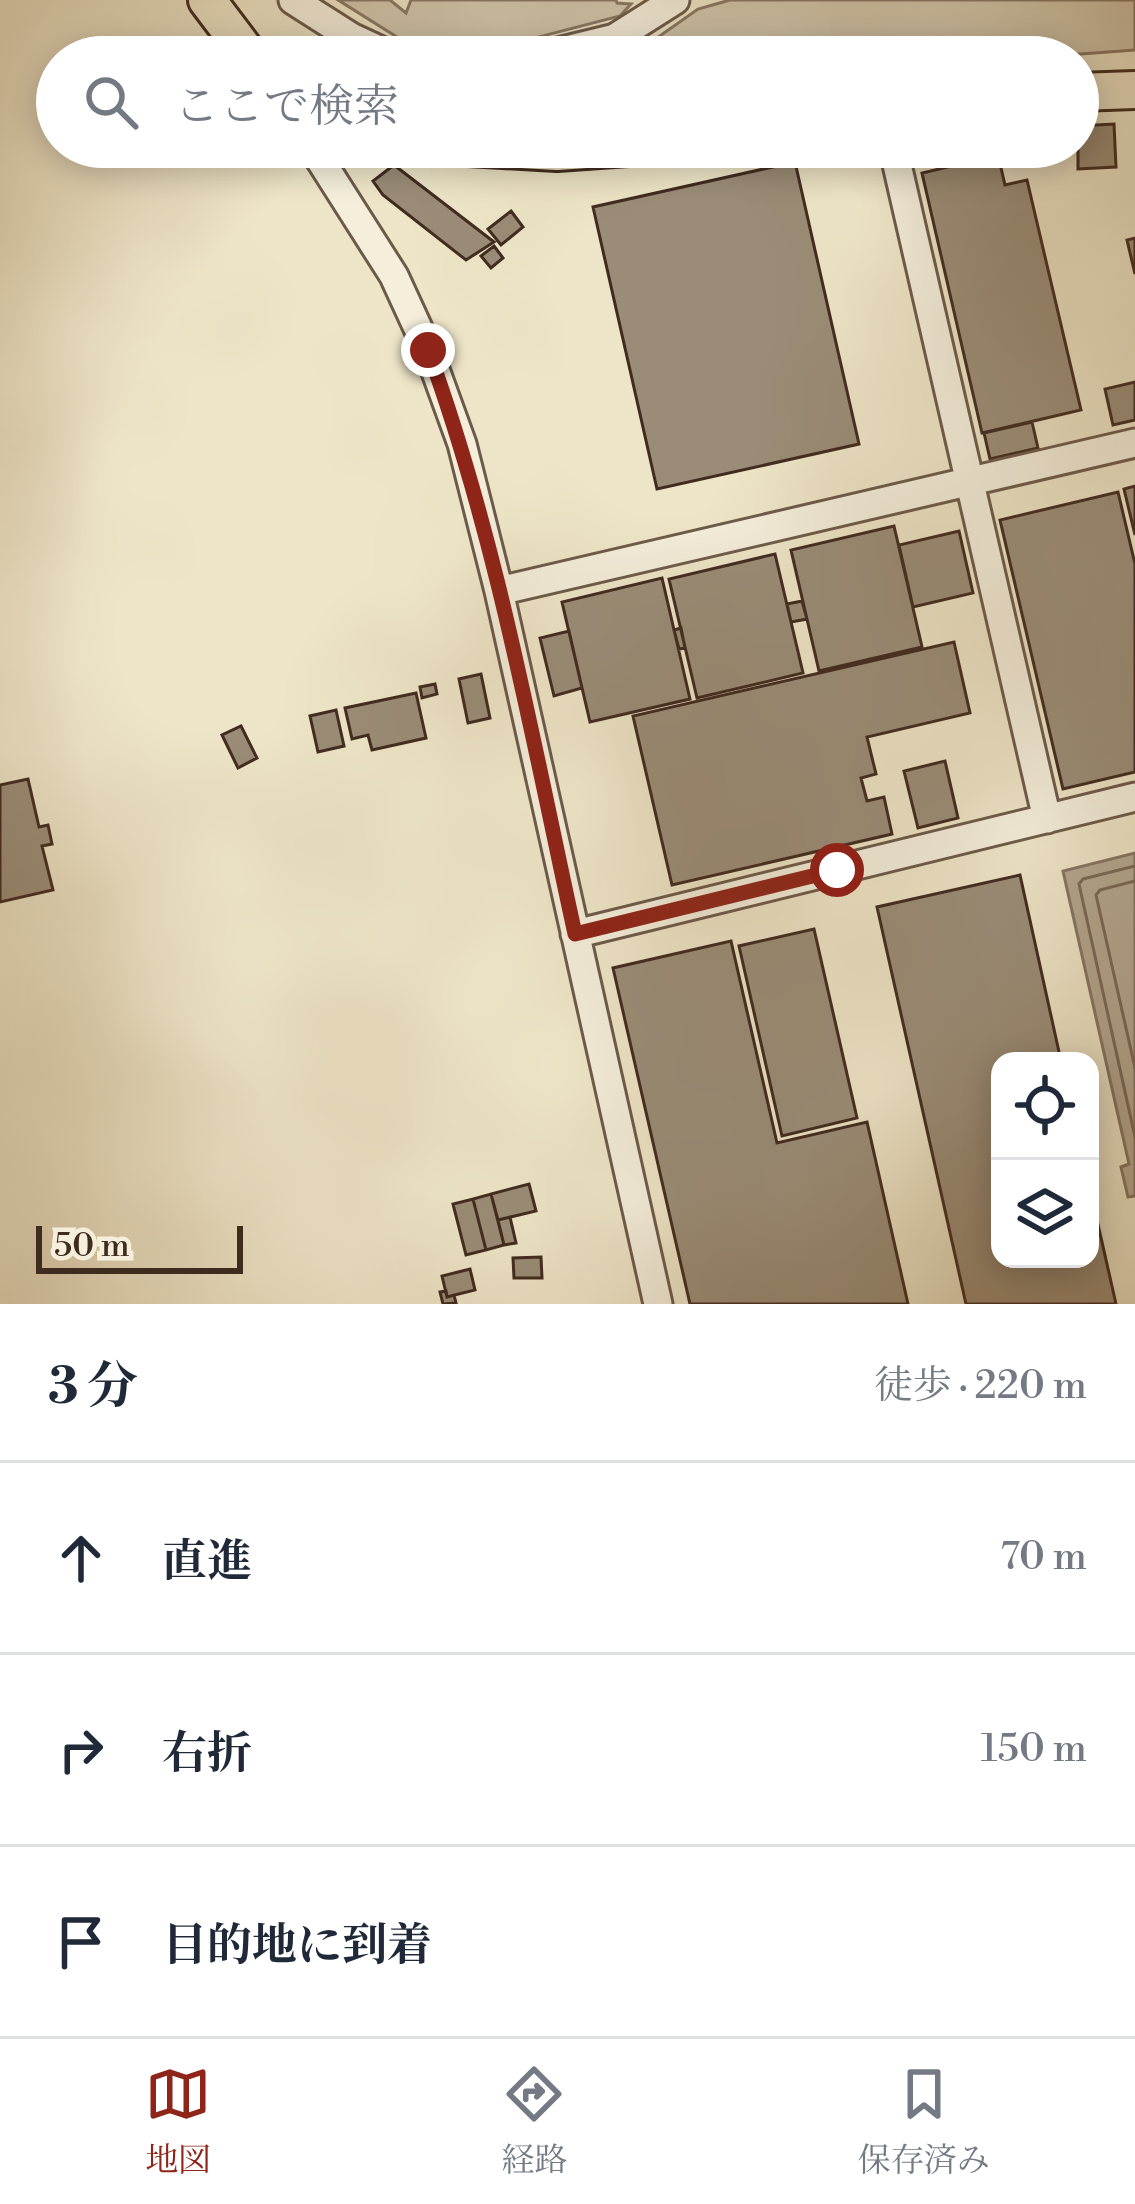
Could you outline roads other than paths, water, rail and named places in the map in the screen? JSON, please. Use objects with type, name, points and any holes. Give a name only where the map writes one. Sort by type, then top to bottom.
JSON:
[{"type":"main road","points":[[208,0],[235,36]]},
{"type":"main road","points":[[1099,91],[1135,90]]},
{"type":"street","points":[[292,0],[348,36]]},
{"type":"street","points":[[619,36],[675,0]]},
{"type":"street","points":[[325,168],[394,276],[428,350],[462,444],[500,591],[658,1304]]},
{"type":"street","points":[[898,168],[1048,819]]},
{"type":"street","points":[[500,591],[1135,443]]},
{"type":"street","points":[[575,934],[1135,797]]},
{"type":"water","points":[[1135,853],[1135,1196],[1128,1197],[1121,1167],[1129,1164],[1063,871]]}]
